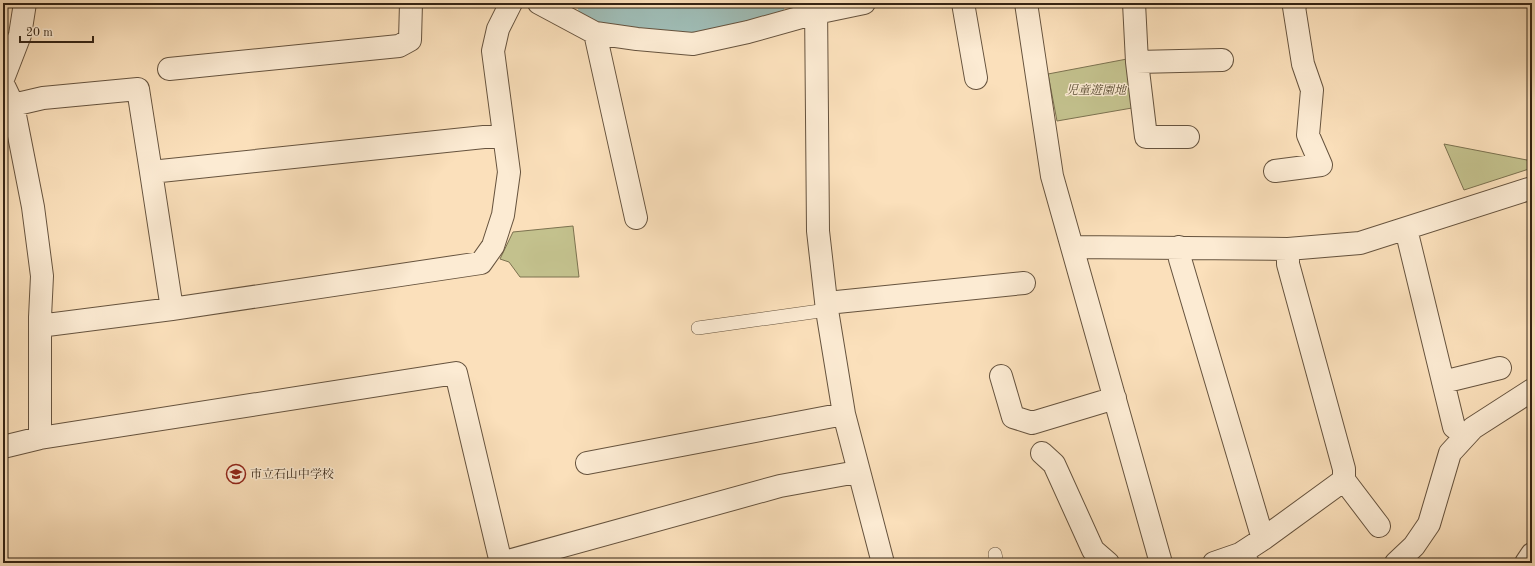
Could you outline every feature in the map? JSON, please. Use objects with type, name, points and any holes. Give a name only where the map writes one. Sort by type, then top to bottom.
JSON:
[{"type":"street","points":[[3,79],[20,35],[25,3]]},
{"type":"street","points":[[169,69],[399,46],[410,40],[411,3]]},
{"type":"street","points":[[40,316],[47,325],[172,309],[481,263],[493,246],[503,215],[508,172],[493,51],[498,28],[511,3]]},
{"type":"street","points":[[539,3],[595,33],[637,39],[693,44],[748,32],[816,8],[864,3]]},
{"type":"street","points":[[963,3],[976,78]]},
{"type":"street","points":[[1026,3],[1052,176],[1161,563]]},
{"type":"street","points":[[1134,3],[1137,62],[1146,137],[1188,136]]},
{"type":"street","points":[[1275,171],[1321,165],[1308,135],[1312,90],[1303,64],[1294,7],[1296,3]]},
{"type":"street","points":[[816,8],[818,231],[827,307],[844,414],[857,472],[883,563]]},
{"type":"street","points":[[595,33],[636,218]]},
{"type":"street","points":[[1137,62],[1222,60]]},
{"type":"street","points":[[3,84],[13,104],[33,207],[42,276],[40,316],[40,438]]},
{"type":"street","points":[[13,104],[43,98],[138,89],[172,309]]},
{"type":"street","points":[[151,172],[503,135]]},
{"type":"street","points":[[1072,247],[1288,249],[1360,244],[1532,188]]},
{"type":"street","points":[[1406,229],[1454,427]]},
{"type":"street","points":[[1179,247],[1180,259],[1263,539]]},
{"type":"street","points":[[1288,249],[1288,264],[1344,469],[1344,480],[1379,526]]},
{"type":"street","points":[[827,307],[1024,283]]},
{"type":"street","points":[[1442,382],[1500,368]]},
{"type":"street","points":[[3,447],[40,438],[456,373],[501,563],[780,486],[857,472]]},
{"type":"street","points":[[1000,376],[1013,417],[1032,423],[1115,398]]},
{"type":"street","points":[[1396,563],[1414,546],[1429,524],[1450,453],[1473,428],[1532,390]]},
{"type":"street","points":[[587,463],[844,414]]},
{"type":"street","points":[[1042,453],[1054,464],[1093,550],[1108,563]]},
{"type":"street","points":[[1214,563],[1244,558],[1263,539],[1344,480]]},
{"type":"street","points":[[1526,563],[1532,554]]},
{"type":"lane","points":[[698,328],[827,307]]},
{"type":"green space","name":"児童遊園地","points":[[1127,59],[1132,108],[1057,121],[1048,74]]},
{"type":"green space","points":[[1444,144],[1532,161],[1532,168],[1464,190]]},
{"type":"green space","points":[[573,226],[579,277],[520,277],[509,262],[500,259],[513,232]]},
{"type":"waterway","points":[[599,3],[635,14],[673,18],[707,15],[763,3]]},
{"type":"place","name":"市立石山中学校","points":[[236,474]]}]
